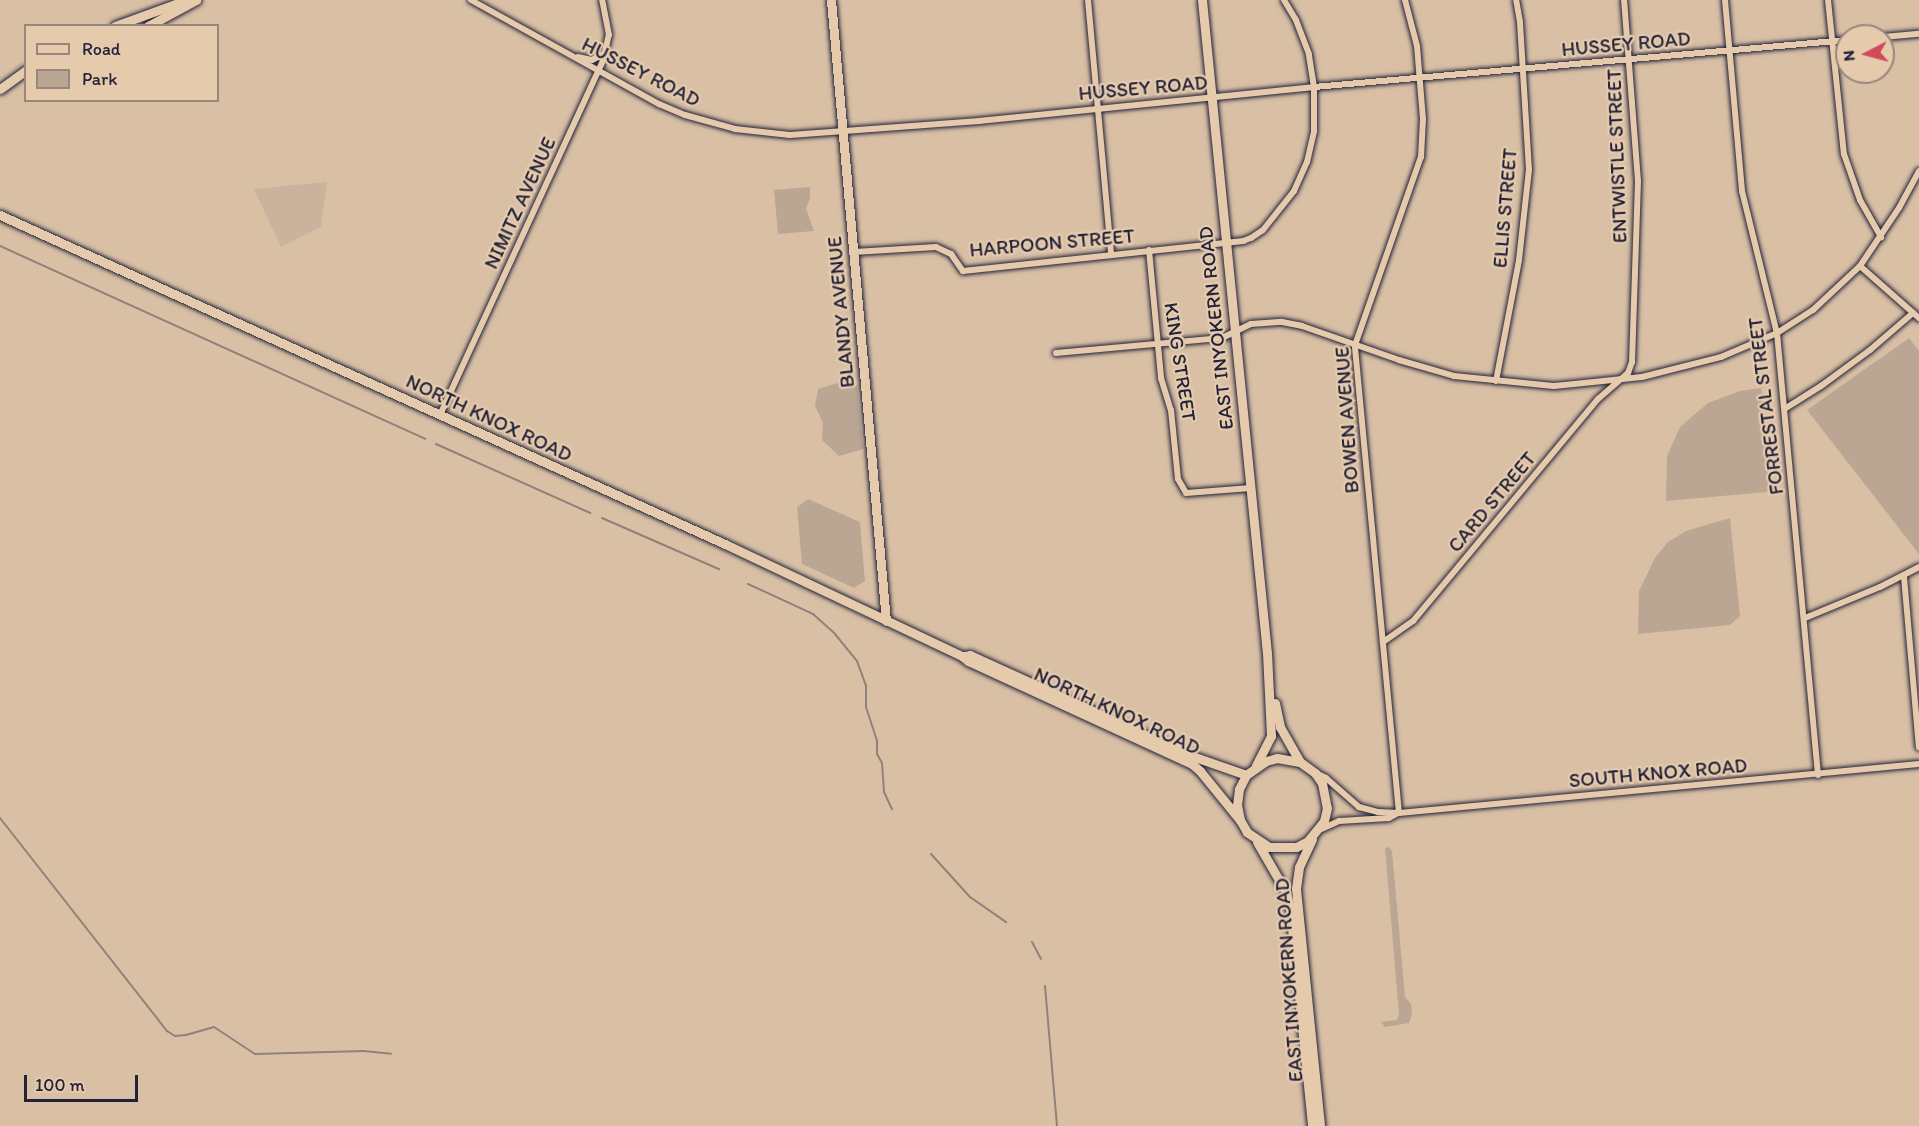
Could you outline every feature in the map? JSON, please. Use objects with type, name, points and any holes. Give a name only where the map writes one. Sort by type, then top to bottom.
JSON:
[{"type":"street","points":[[121,24],[186,0]]},
{"type":"street","points":[[152,24],[196,0]]},
{"type":"street","name":"HUSSEY ROAD","points":[[471,0],[659,104],[711,124],[764,134],[843,132],[1314,87],[1835,42]]},
{"type":"street","name":"NIMITZ AVENUE","points":[[440,415],[606,53],[609,35],[602,0]]},
{"type":"street","name":"BLANDY AVENUE","points":[[831,0],[886,621]]},
{"type":"street","points":[[1088,0],[1112,254]]},
{"type":"street","name":"EAST INYOKERN ROAD","points":[[1202,0],[1267,653],[1271,736],[1256,766]]},
{"type":"street","name":"HARPOON STREET","points":[[854,252],[936,247],[951,255],[963,271],[1243,241],[1263,230],[1294,191],[1307,162],[1313,139],[1313,70],[1304,39],[1284,0]]},
{"type":"street","name":"BOWEN AVENUE","points":[[1399,813],[1355,345],[1421,157],[1423,119],[1420,78],[1414,28],[1405,0]]},
{"type":"street","name":"ELLIS STREET","points":[[1496,381],[1519,260],[1528,170],[1520,22],[1516,0]]},
{"type":"street","name":"ENTWISTLE STREET","points":[[1623,380],[1632,362],[1638,218],[1630,60],[1624,0]]},
{"type":"street","name":"FORRESTAL STREET","points":[[1725,0],[1742,191],[1777,333],[1786,408],[1818,775]]},
{"type":"street","points":[[1828,0],[1844,154],[1860,200],[1881,237]]},
{"type":"street","points":[[1895,35],[1919,34]]},
{"type":"street","points":[[572,55],[592,60],[606,53]]},
{"type":"street","points":[[0,89],[24,71]]},
{"type":"street","points":[[1056,353],[1222,338],[1260,321],[1302,326],[1426,369],[1496,381],[1567,386],[1623,380],[1692,366],[1721,357],[1777,333],[1833,295],[1860,266],[1881,237],[1919,171]]},
{"type":"street","name":"NORTH KNOX ROAD","points":[[0,215],[440,415],[1192,764],[1240,820]]},
{"type":"street","name":"KING STREET","points":[[1149,250],[1161,378],[1172,410],[1178,478],[1186,493],[1251,488]]},
{"type":"street","points":[[1860,266],[1919,318]]},
{"type":"street","points":[[1786,408],[1870,350],[1913,313]]},
{"type":"street","name":"CARD STREET","points":[[1383,642],[1413,621],[1598,399],[1623,380]]},
{"type":"street","points":[[1805,618],[1904,577],[1919,567]]},
{"type":"street","points":[[1904,577],[1919,747]]},
{"type":"street","name":"EAST INYOKERN ROAD","points":[[1267,653],[1280,727],[1300,762]]},
{"type":"street","name":"NORTH KNOX ROAD","points":[[962,656],[970,656],[1189,755],[1246,776]]},
{"type":"street","points":[[1277,758],[1300,762],[1315,773],[1324,789],[1327,808],[1324,821],[1308,841],[1296,847],[1282,849],[1257,842],[1240,820],[1236,805],[1239,789],[1246,776],[1256,766],[1277,758]]},
{"type":"street","name":"SOUTH KNOX ROAD","points":[[1315,773],[1326,778],[1359,807],[1378,812],[1399,813],[1919,765]]},
{"type":"street","name":"SOUTH KNOX ROAD","points":[[1316,832],[1339,821],[1389,818],[1399,813]]},
{"type":"street","name":"EAST INYOKERN ROAD","points":[[1316,832],[1299,867],[1296,889],[1320,1126]]},
{"type":"street","name":"EAST INYOKERN ROAD","points":[[1257,842],[1286,892],[1290,908],[1312,1126]]},
{"type":"shaded area","points":[[327,182],[321,227],[281,247],[254,189]]},
{"type":"green space","points":[[810,187],[810,199],[806,208],[814,231],[778,234],[774,190]]},
{"type":"green space","points":[[1909,338],[1919,351],[1919,554],[1807,410]]},
{"type":"green space","points":[[850,379],[857,386],[863,449],[839,456],[822,440],[823,423],[815,406],[818,389]]},
{"type":"green space","points":[[1761,388],[1771,473],[1767,492],[1666,501],[1667,456],[1680,427],[1708,403],[1740,391]]},
{"type":"green space","points":[[808,499],[860,522],[865,581],[854,588],[802,564],[797,507]]},
{"type":"green space","points":[[1730,518],[1740,616],[1730,625],[1638,634],[1639,591],[1655,558],[1668,542],[1686,531]]},
{"type":"green space","points":[[1389,847],[1392,851],[1405,997],[1411,1004],[1412,1014],[1409,1023],[1385,1027],[1381,1022],[1397,1020],[1399,1015],[1385,848]]},
{"type":"waterway","points":[[0,246],[425,439]]},
{"type":"waterway","points":[[436,444],[590,513]]},
{"type":"waterway","points":[[602,518],[719,569]]},
{"type":"waterway","points":[[748,584],[813,614],[835,634],[857,661],[866,686],[866,707],[877,740],[877,754],[882,763],[884,792],[892,809]]},
{"type":"waterway","points":[[0,818],[167,1031],[175,1036],[214,1027],[255,1054],[364,1051],[391,1054]]},
{"type":"waterway","points":[[931,854],[970,897],[1006,922]]},
{"type":"waterway","points":[[1032,942],[1041,959]]},
{"type":"waterway","points":[[1045,986],[1057,1126]]}]
